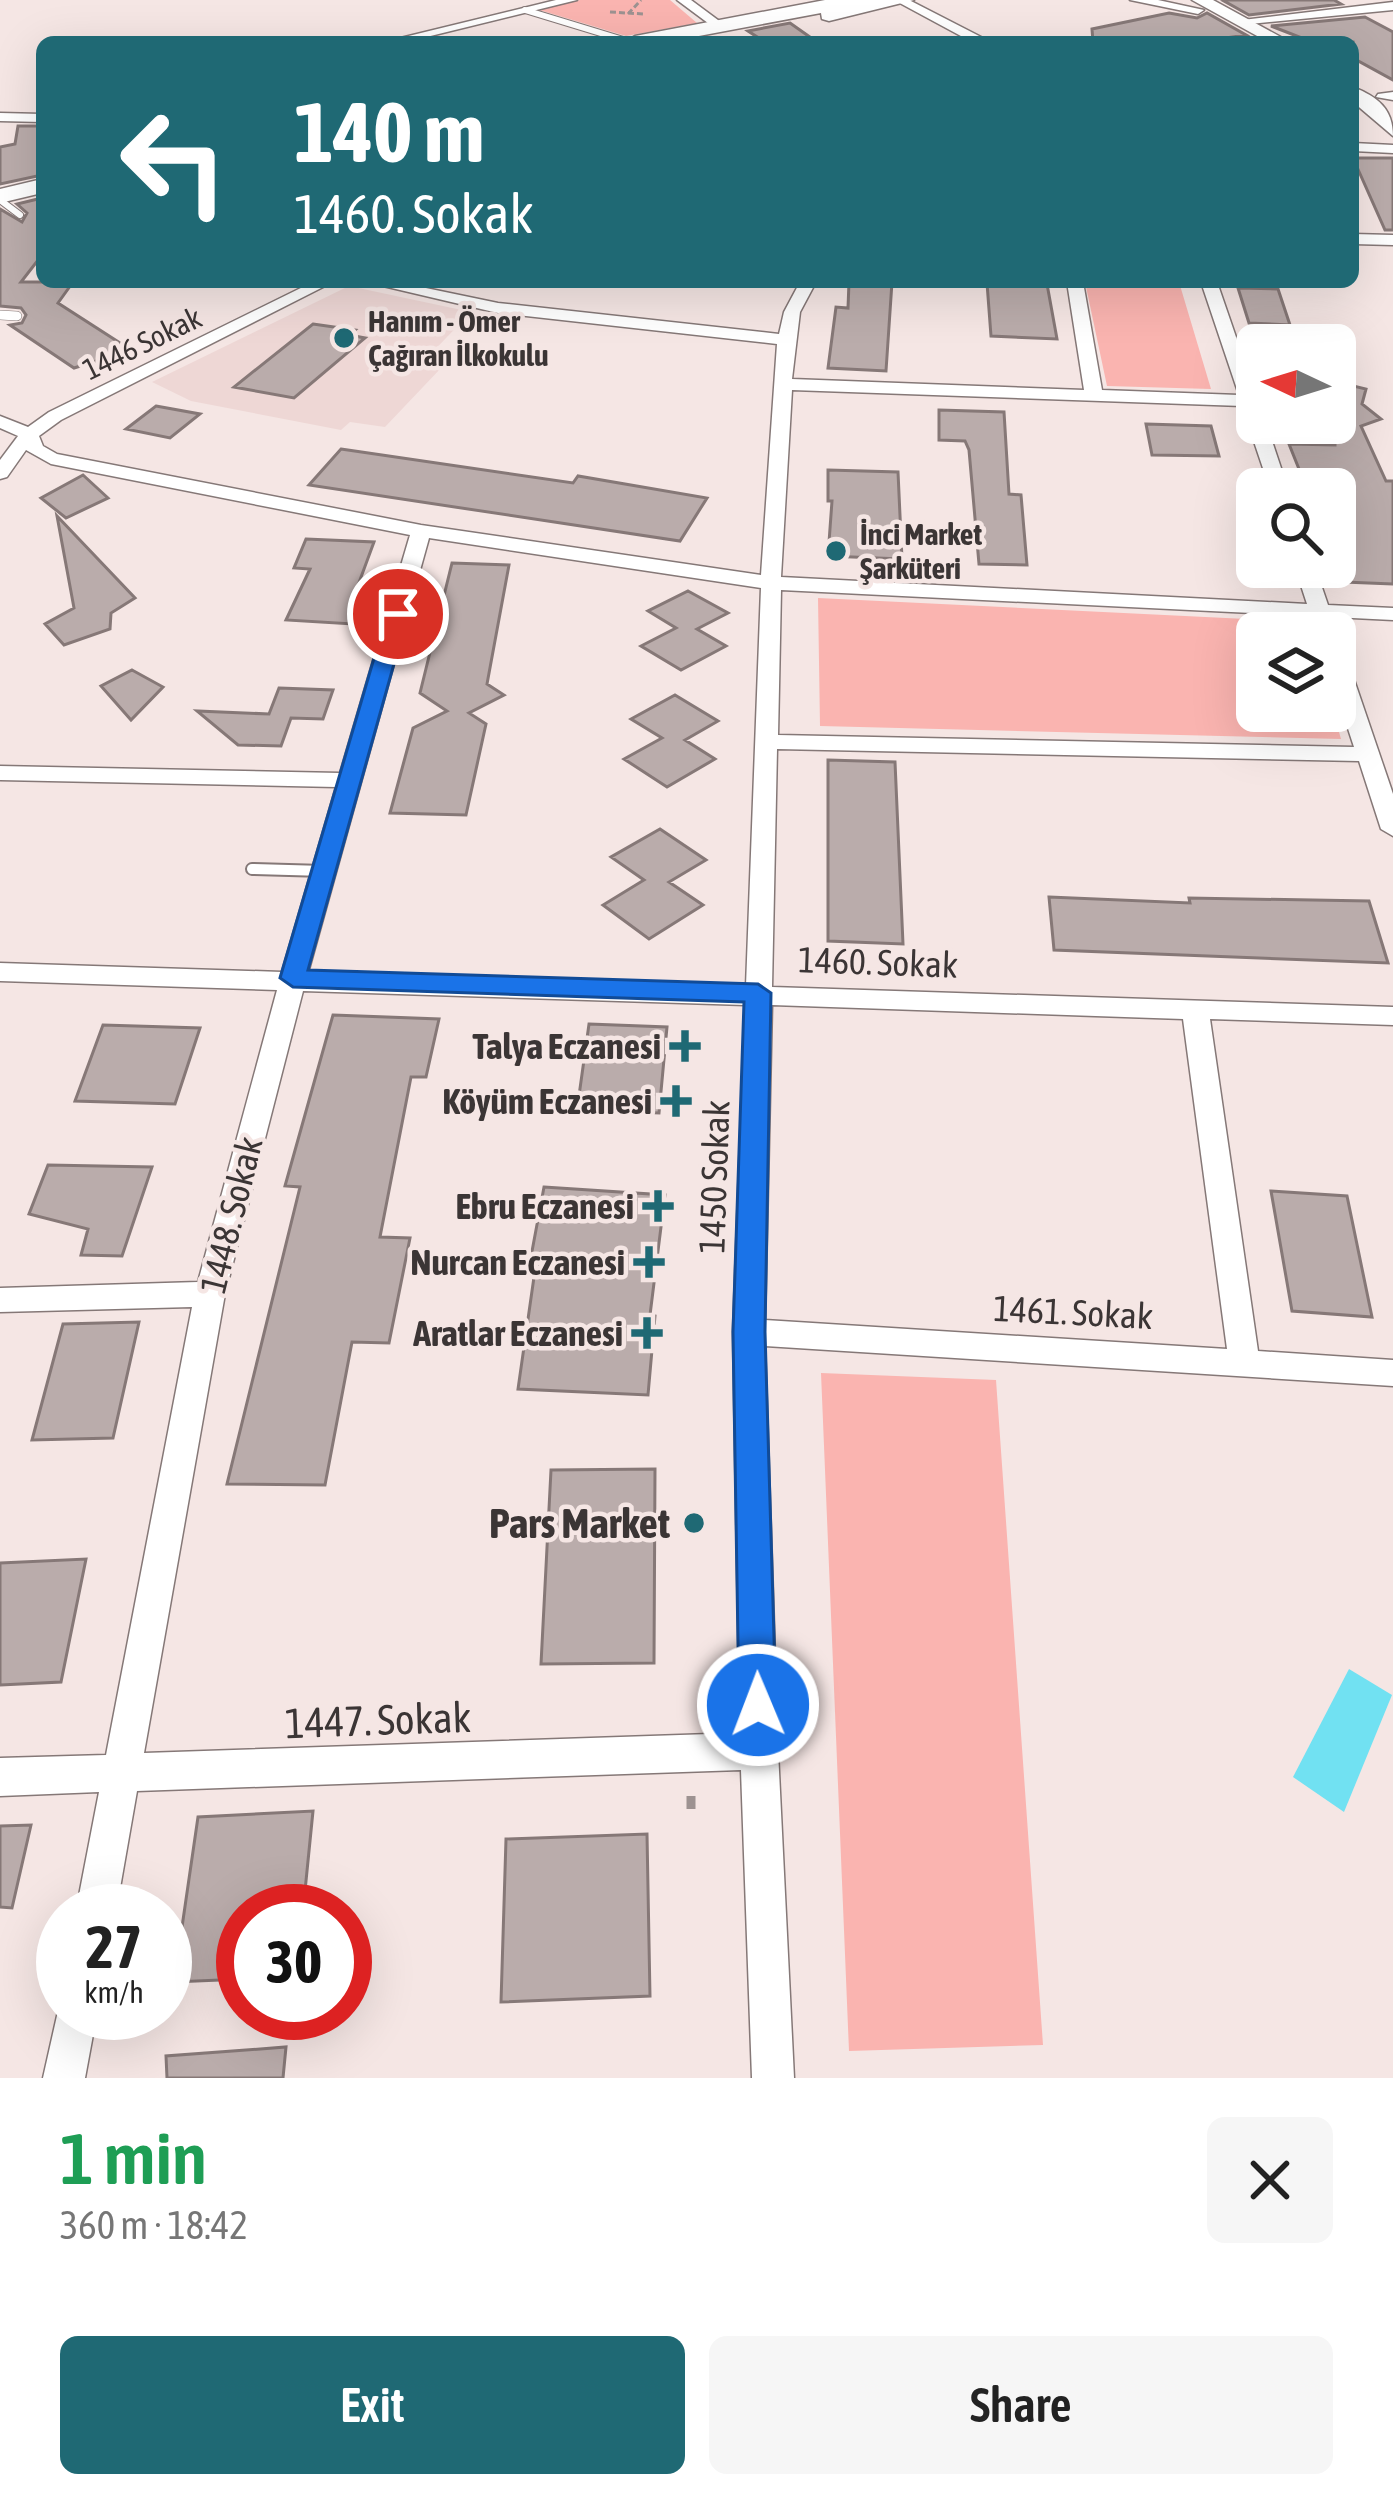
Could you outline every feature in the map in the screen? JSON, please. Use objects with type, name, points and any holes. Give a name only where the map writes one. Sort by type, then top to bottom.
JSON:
[{"type":"main road","points":[[728,34],[856,0]]},
{"type":"main road","points":[[728,34],[903,0]]},
{"type":"main road","points":[[1180,0],[1269,36]]},
{"type":"main road","points":[[1199,5],[1250,36]]},
{"type":"main road","points":[[1359,84],[1390,99]]},
{"type":"main road","points":[[1359,97],[1381,113],[1393,130]]},
{"type":"main road","points":[[0,185],[36,177]]},
{"type":"main road","points":[[0,198],[36,188]]},
{"type":"street","points":[[415,36],[571,0]]},
{"type":"street","points":[[683,0],[728,34]]},
{"type":"street","points":[[903,0],[970,36]]},
{"type":"street","points":[[1136,0],[1199,5]]},
{"type":"street","points":[[1240,21],[1393,6]]},
{"type":"street","points":[[0,117],[36,118]]},
{"type":"street","points":[[1359,147],[1393,149]]},
{"type":"street","points":[[1359,239],[1393,240]]},
{"type":"street","name":"1446 Sokak","points":[[0,473],[29,434],[55,416],[313,288]]},
{"type":"street","points":[[403,288],[498,308],[786,340]]},
{"type":"street","name":"1450 Sokak","points":[[773,2078],[749,1332],[771,583],[786,340],[792,312],[805,288]]},
{"type":"street","points":[[1076,288],[1094,395]]},
{"type":"street","points":[[1211,288],[1236,362]]},
{"type":"street","points":[[782,384],[1236,400]]},
{"type":"street","points":[[0,421],[29,434],[34,448],[51,458],[421,531],[771,583],[1393,614]]},
{"type":"street","name":"1448. Sokak","points":[[101,1884],[210,1294],[293,978],[421,531]]},
{"type":"street","points":[[1312,588],[1319,610]]},
{"type":"street","points":[[1356,718],[1393,829]]},
{"type":"street","points":[[768,742],[1368,754]]},
{"type":"street","points":[[0,772],[352,780]]},
{"type":"street","name":"1460. Sokak","points":[[0,972],[1393,1016]]},
{"type":"street","points":[[1196,1011],[1244,1361]]},
{"type":"street","points":[[0,1300],[210,1294]]},
{"type":"street","name":"1461. Sokak","points":[[749,1332],[1393,1373]]},
{"type":"street","name":"1447. Sokak","points":[[0,1778],[759,1751]]},
{"type":"street","points":[[64,2078],[71,2040]]},
{"type":"lane","points":[[525,10],[613,36]]},
{"type":"lane","points":[[0,198],[20,215]]},
{"type":"lane","points":[[0,315],[17,316]]},
{"type":"lane","points":[[252,869],[324,871]]},
{"type":"path","points":[[691,1796],[692,1809]]},
{"type":"shaded area","points":[[580,0],[670,0],[697,23],[626,36],[536,9]]},
{"type":"shaded area","name":"Hanım - Ömer Çağıran İlkokulu","points":[[345,288],[471,312],[423,362],[442,367],[385,427],[350,422],[341,430],[191,401],[152,382]]},
{"type":"shaded area","points":[[1086,288],[1181,288],[1211,389],[1107,386]]},
{"type":"shaded area","points":[[818,598],[1236,618],[1236,732],[1339,732],[1341,739],[820,726]]},
{"type":"shaded area","points":[[821,1373],[996,1380],[1043,2045],[849,2051]]},
{"type":"water","points":[[1349,1669],[1392,1695],[1344,1812],[1293,1777]]},
{"type":"building","points":[[1334,0],[1341,4],[1249,15],[1224,1]]},
{"type":"building","points":[[1169,13],[1197,18],[1207,13],[1246,35],[1093,36],[1092,29]]},
{"type":"building","points":[[1365,17],[1393,32],[1393,80],[1359,61],[1359,36],[1297,36],[1271,26]]},
{"type":"building","points":[[790,23],[808,36],[756,36],[748,31]]},
{"type":"building","points":[[18,126],[36,126],[36,176],[0,184],[0,147],[15,144]]},
{"type":"building","points":[[1359,158],[1393,158],[1393,230],[1385,230],[1359,172]]},
{"type":"building","points":[[36,199],[36,263],[21,282],[36,282],[36,288],[69,288],[58,303],[131,350],[74,368],[10,325],[22,323],[26,315],[21,308],[0,306],[0,209],[22,222],[27,213],[17,204]]},
{"type":"building","points":[[849,288],[892,288],[886,371],[828,368],[836,307],[848,308]]},
{"type":"building","points":[[987,288],[1048,288],[1057,339],[991,336]]},
{"type":"building","points":[[1238,288],[1278,289],[1290,324],[1249,323]]},
{"type":"building","points":[[313,324],[355,330],[349,335],[365,338],[294,398],[234,387]]},
{"type":"building","points":[[1356,387],[1366,389],[1362,404],[1381,419],[1361,426],[1386,481],[1393,481],[1393,584],[1356,582],[1356,468],[1299,468],[1289,444],[1356,444]]},
{"type":"building","points":[[156,406],[200,414],[170,438],[126,429]]},
{"type":"building","points":[[939,410],[1004,412],[1009,494],[1021,495],[1027,565],[979,564],[969,450],[965,441],[939,440]]},
{"type":"building","points":[[1146,424],[1211,426],[1219,456],[1152,455]]},
{"type":"building","points":[[341,449],[573,483],[578,476],[707,498],[680,541],[309,485]]},
{"type":"building","points":[[828,470],[898,472],[902,559],[828,556],[832,501],[828,501]]},
{"type":"building","points":[[83,475],[108,498],[66,518],[41,498]]},
{"type":"building","points":[[57,516],[135,598],[111,613],[110,629],[64,645],[45,624],[74,608]]},
{"type":"building","points":[[306,539],[374,542],[357,588],[367,588],[353,624],[286,620],[310,569],[294,568]]},
{"type":"building","points":[[452,563],[509,565],[487,684],[504,695],[469,713],[486,724],[466,815],[390,813],[413,728],[447,711],[420,693]]},
{"type":"building","points":[[688,591],[728,613],[697,629],[726,646],[681,670],[641,646],[676,628],[648,611]]},
{"type":"building","points":[[132,670],[163,687],[131,720],[101,686]]},
{"type":"building","points":[[279,688],[333,690],[323,719],[291,718],[281,746],[238,745],[197,711],[269,714]]},
{"type":"building","points":[[675,695],[718,721],[685,740],[715,759],[667,787],[624,759],[662,738],[631,719]]},
{"type":"building","points":[[828,760],[895,762],[903,944],[828,941]]},
{"type":"building","points":[[660,829],[706,860],[669,882],[703,905],[649,939],[603,905],[644,880],[611,857]]},
{"type":"building","points":[[1049,897],[1190,903],[1189,898],[1369,901],[1388,963],[1054,950]]},
{"type":"building","points":[[333,1015],[439,1019],[426,1077],[411,1077],[380,1237],[410,1238],[389,1343],[352,1342],[325,1485],[227,1484],[300,1187],[285,1186]]},
{"type":"building","points":[[589,1024],[667,1027],[659,1113],[577,1110]]},
{"type":"building","points":[[103,1025],[200,1028],[175,1104],[75,1101]]},
{"type":"building","points":[[48,1165],[152,1167],[122,1256],[81,1255],[88,1229],[29,1214]]},
{"type":"building","points":[[544,1187],[665,1195],[650,1315],[655,1316],[648,1395],[518,1389],[536,1263],[530,1262]]},
{"type":"building","points":[[1271,1191],[1347,1196],[1372,1317],[1292,1311]]},
{"type":"building","points":[[139,1322],[113,1438],[32,1440],[63,1324]]},
{"type":"building","points":[[655,1469],[654,1663],[541,1664],[551,1470]]},
{"type":"building","points":[[86,1559],[61,1682],[0,1685],[0,1563]]},
{"type":"building","points":[[313,1811],[306,1884],[216,1884],[216,1980],[192,1981],[192,1884],[188,1884],[198,1817]]},
{"type":"building","points":[[31,1825],[12,1908],[0,1907],[0,1826]]},
{"type":"building","points":[[647,1834],[650,1996],[501,2002],[506,1839]]},
{"type":"building","points":[[286,2047],[283,2078],[167,2078],[166,2056]]},
{"type":"place","name":"Hanım - Ömer Çağıran İlkokulu","points":[[344,338]]},
{"type":"place","name":"İnci Market Şarküteri","points":[[836,551]]},
{"type":"place","name":"Talya Eczanesi","points":[[685,1046]]},
{"type":"place","name":"Köyüm Eczanesi","points":[[676,1101]]},
{"type":"place","name":"Ebru Eczanesi","points":[[658,1206]]},
{"type":"place","name":"Nurcan Eczanesi","points":[[649,1262]]},
{"type":"place","name":"Aratlar Eczanesi","points":[[647,1333]]},
{"type":"place","name":"Pars Market","points":[[694,1523]]},
{"type":"route","points":[[398,614],[293,978],[758,993],[749,1332],[758,1705]]}]
